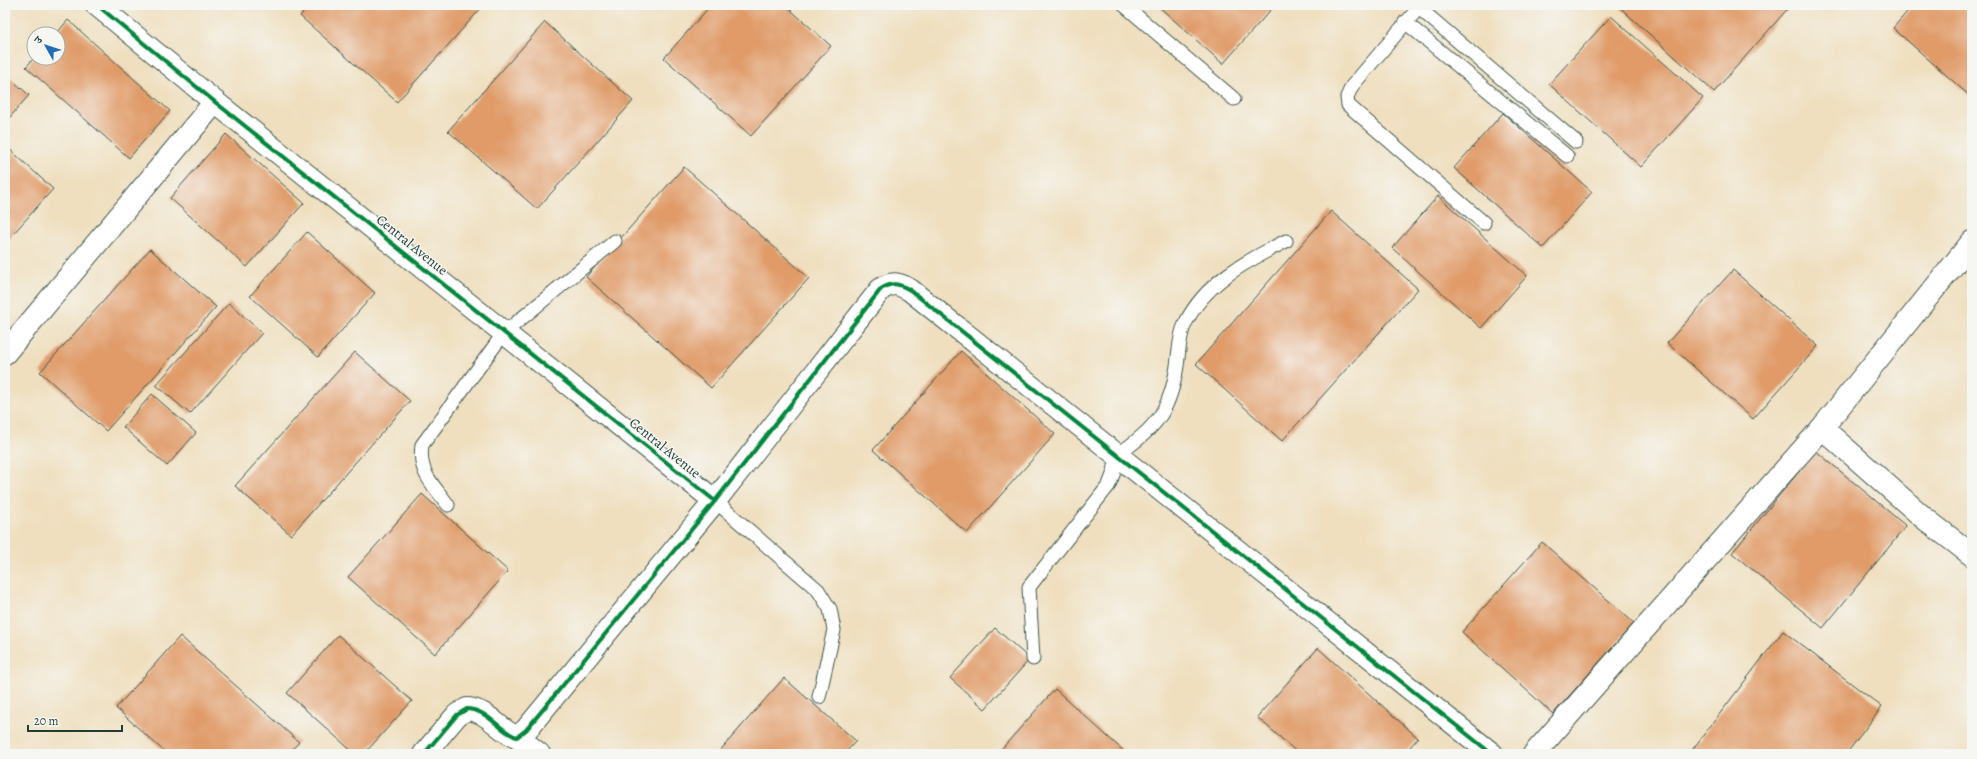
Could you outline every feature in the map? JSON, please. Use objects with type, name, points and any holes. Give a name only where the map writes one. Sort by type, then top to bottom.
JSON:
[{"type":"street","name":"Central Avenue","points":[[98,5],[215,102],[715,501]]},
{"type":"street","points":[[5,353],[215,102]]},
{"type":"street","points":[[1534,754],[1822,428],[1972,242]]},
{"type":"street","points":[[517,737],[526,730],[715,501],[881,289],[889,284],[900,284],[910,290],[1492,754]]},
{"type":"street","points":[[1822,428],[1924,518],[1972,555]]},
{"type":"street","points":[[424,754],[458,715],[467,709],[475,709],[484,714],[539,754]]},
{"type":"lane","points":[[1124,5],[1234,99]]},
{"type":"lane","points":[[1484,223],[1348,105],[1347,97],[1352,86],[1420,6],[1576,142]]},
{"type":"lane","points":[[1405,22],[1567,156]]},
{"type":"lane","points":[[448,505],[424,472],[420,458],[422,446],[504,333],[615,241]]},
{"type":"lane","points":[[1033,659],[1029,587],[1109,485],[1114,472],[1117,455],[1144,435],[1156,422],[1168,403],[1174,385],[1184,326],[1192,311],[1213,287],[1231,271],[1286,241]]},
{"type":"lane","points":[[715,501],[818,590],[830,609],[834,630],[819,697]]},
{"type":"building","points":[[310,5],[484,5],[397,102],[300,16]]},
{"type":"building","points":[[711,5],[785,5],[831,46],[751,136],[664,58]]},
{"type":"building","points":[[1157,5],[1275,5],[1223,64]]},
{"type":"building","points":[[1617,5],[1791,5],[1714,92]]},
{"type":"building","points":[[1913,5],[1972,5],[1972,98],[1893,28]]},
{"type":"building","points":[[1611,16],[1703,98],[1641,167],[1549,84]]},
{"type":"building","points":[[68,20],[170,111],[129,158],[26,67],[66,66],[66,26],[63,26]]},
{"type":"building","points":[[545,22],[633,101],[537,209],[448,131]]},
{"type":"building","points":[[5,74],[29,95],[5,123]]},
{"type":"building","points":[[1503,113],[1592,192],[1543,248],[1454,168]]},
{"type":"building","points":[[226,134],[304,203],[247,267],[170,198]]},
{"type":"building","points":[[5,145],[53,189],[5,243]]},
{"type":"building","points":[[684,167],[809,278],[711,388],[586,277]]},
{"type":"building","points":[[1438,196],[1527,276],[1481,328],[1392,248]]},
{"type":"building","points":[[1331,211],[1418,289],[1282,441],[1196,364]]},
{"type":"building","points":[[307,232],[375,293],[318,357],[250,296]]},
{"type":"building","points":[[150,249],[216,307],[106,431],[40,372]]},
{"type":"building","points":[[1733,270],[1818,346],[1753,419],[1667,343]]},
{"type":"building","points":[[229,303],[262,333],[190,414],[156,385]]},
{"type":"building","points":[[961,351],[1055,434],[967,533],[873,450]]},
{"type":"building","points":[[355,352],[410,401],[291,535],[235,486]]},
{"type":"building","points":[[152,394],[196,433],[167,466],[123,427]]},
{"type":"building","points":[[1816,451],[1906,526],[1823,628],[1732,553]]},
{"type":"building","points":[[422,494],[508,571],[435,654],[348,577]]},
{"type":"building","points":[[1542,542],[1634,623],[1553,714],[1462,632]]},
{"type":"building","points":[[995,628],[1030,659],[985,709],[950,678]]},
{"type":"building","points":[[1783,631],[1882,707],[1846,754],[1689,754]]},
{"type":"building","points":[[338,635],[412,701],[364,754],[355,754],[287,693]]},
{"type":"building","points":[[180,636],[299,742],[288,754],[167,754],[116,708]]},
{"type":"building","points":[[1318,648],[1418,738],[1404,754],[1299,754],[1257,717]]},
{"type":"building","points":[[784,678],[856,741],[844,754],[717,754]]},
{"type":"building","points":[[1055,689],[1127,754],[997,754]]},
{"type":"cycle path","points":[[97,5],[215,102],[715,501]]},
{"type":"cycle path","points":[[424,754],[457,715],[467,709],[474,710],[486,716],[514,736],[517,737],[526,730],[715,501],[881,289],[892,284],[902,286],[910,290],[1492,754]]}]
